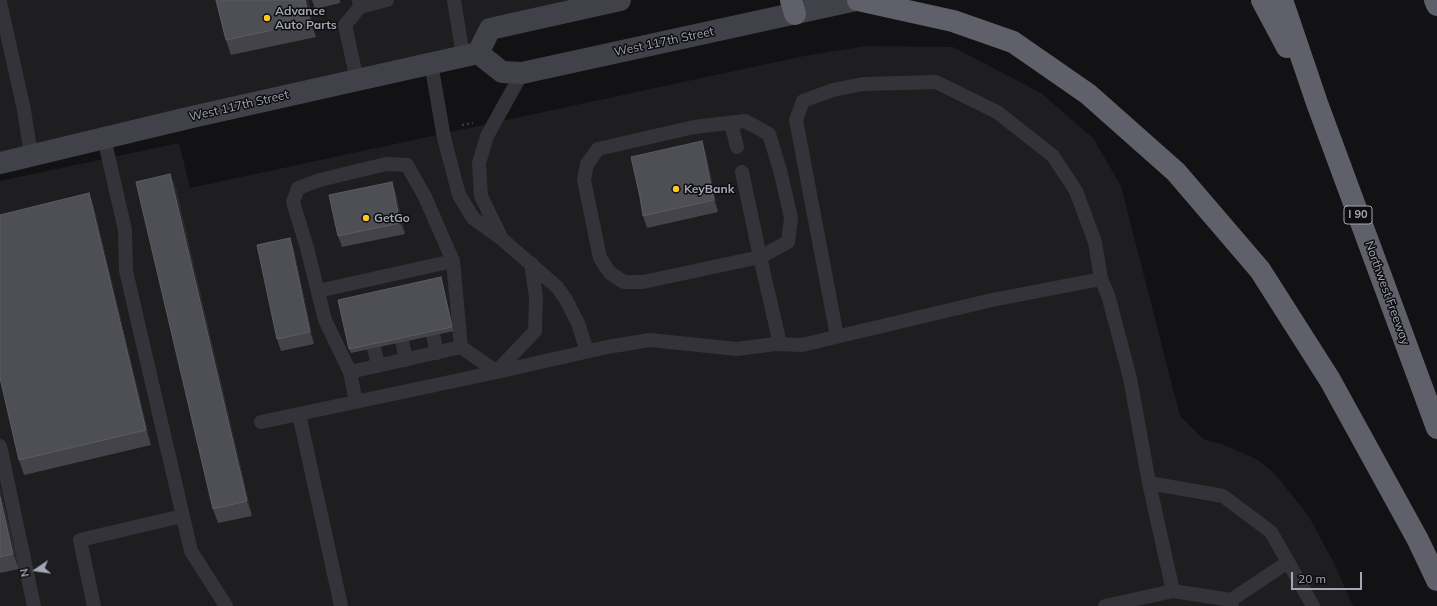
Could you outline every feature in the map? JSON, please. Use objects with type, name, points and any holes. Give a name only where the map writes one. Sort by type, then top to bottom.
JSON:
[{"type":"highway","points":[[857,0],[953,21],[1013,42],[1088,94],[1176,172],[1260,270],[1330,380],[1418,540],[1437,580]]},
{"type":"highway","points":[[1262,0],[1317,103]]},
{"type":"highway","name":"Northwest Freeway","points":[[1282,0],[1317,103],[1437,428]]},
{"type":"highway","points":[[1435,0],[1437,5]]},
{"type":"main road","points":[[471,54],[490,29],[620,0]]},
{"type":"main road","name":"West 117th Street","points":[[0,163],[471,54],[502,72],[522,73],[793,7],[857,0]]},
{"type":"lane","points":[[357,80],[345,25],[359,3],[387,0]]},
{"type":"lane","points":[[454,0],[471,54]]},
{"type":"lane","points":[[0,2],[24,110],[31,156]]},
{"type":"lane","points":[[431,63],[444,138],[458,195],[473,218],[502,239],[557,287],[565,298],[578,322],[587,351]]},
{"type":"lane","points":[[502,239],[481,196],[479,163],[487,136],[522,73]]},
{"type":"lane","points":[[838,336],[796,120],[803,102],[833,90],[863,84],[936,82],[997,112],[1053,156],[1076,190],[1094,242],[1101,279],[1108,295],[1130,378],[1149,482],[1173,591]]},
{"type":"lane","points":[[745,121],[769,134],[780,170],[791,218],[788,242],[760,257],[643,282],[624,282],[610,273],[600,258],[584,180],[587,164],[598,149],[694,127],[731,123],[745,121]]},
{"type":"lane","points":[[731,123],[737,147]]},
{"type":"lane","points":[[104,138],[125,230],[126,271],[191,551],[226,606]]},
{"type":"lane","points":[[356,402],[350,372],[325,320],[307,248],[293,202],[298,188],[320,180],[386,164],[407,165],[425,197],[453,260],[461,347]]},
{"type":"lane","points":[[742,172],[780,344]]},
{"type":"lane","points":[[318,291],[360,282],[389,282],[418,269],[453,260]]},
{"type":"lane","points":[[497,372],[535,331],[536,297],[531,263]]},
{"type":"lane","points":[[418,269],[422,284]]},
{"type":"lane","points":[[261,422],[497,372],[587,351],[650,340],[737,349],[780,344],[802,344],[992,300],[1101,279]]},
{"type":"lane","points":[[360,282],[363,296]]},
{"type":"lane","points":[[432,330],[437,353]]},
{"type":"lane","points":[[400,336],[406,360]]},
{"type":"lane","points":[[373,343],[378,366]]},
{"type":"lane","points":[[350,372],[461,347],[497,372]]},
{"type":"lane","points":[[299,414],[341,606]]},
{"type":"lane","points":[[0,446],[34,606]]},
{"type":"lane","points":[[1149,482],[1223,496],[1271,532],[1312,606]]},
{"type":"lane","points":[[94,606],[80,540],[182,516]]},
{"type":"lane","points":[[1105,606],[1173,591],[1232,603],[1288,562]]},
{"type":"shaded area","points":[[0,0],[620,0],[490,29],[478,53],[0,163]]},
{"type":"shaded area","points":[[866,46],[953,47],[1041,93],[1093,138],[1121,186],[1180,416],[1203,439],[1222,444],[1258,460],[1274,473],[1308,515],[1334,563],[1353,606],[0,606],[0,181],[179,143],[190,188],[804,56]]},
{"type":"building","name":"Advance Auto Parts","points":[[216,0],[305,0],[310,22],[226,40]]},
{"type":"building","name":"KeyBank","points":[[702,141],[714,200],[643,216],[631,157]]},
{"type":"building","points":[[170,174],[247,501],[213,509],[136,182]]},
{"type":"building","points":[[392,182],[400,223],[338,236],[329,195]]},
{"type":"building","points":[[89,193],[146,430],[19,460],[0,378],[0,215]]},
{"type":"building","points":[[290,238],[310,332],[277,339],[257,245]]},
{"type":"building","points":[[441,277],[452,327],[349,349],[338,300]]},
{"type":"building","points":[[0,497],[13,554],[0,557]]},
{"type":"place","name":"Advance Auto Parts","points":[[267,18]]},
{"type":"place","name":"KeyBank","points":[[676,189]]},
{"type":"place","name":"GetGo","points":[[366,218]]}]
